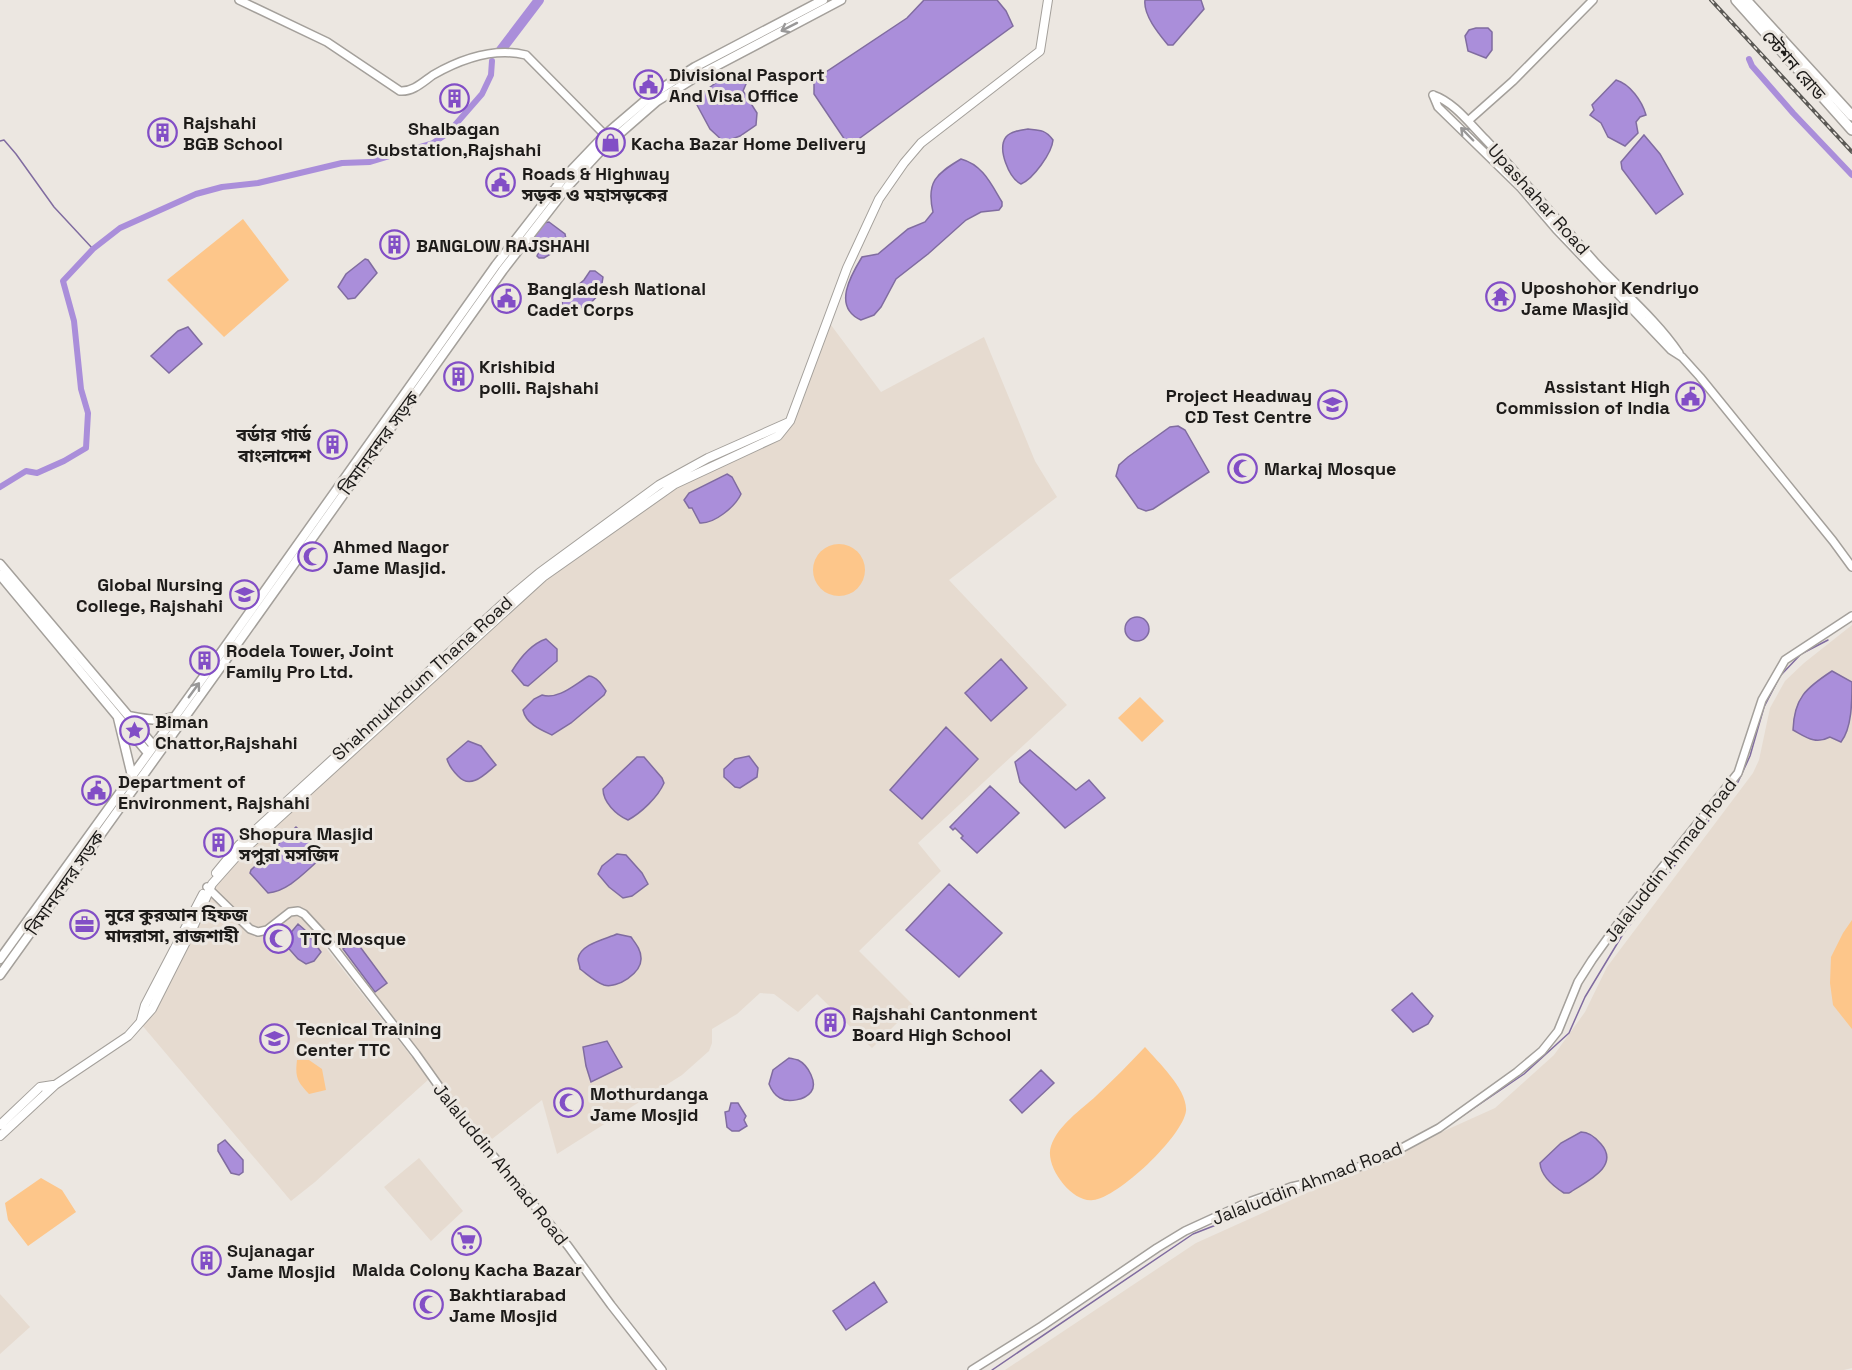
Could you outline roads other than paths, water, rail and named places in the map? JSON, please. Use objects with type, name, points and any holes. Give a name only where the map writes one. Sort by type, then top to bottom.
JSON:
[{"type":"highway","name":"স্টেশন রোড","points":[[1736,0],[1852,130]]},
{"type":"highway","name":"স্টেশন রোড","points":[[1746,0],[1852,116]]},
{"type":"main road","name":"বিমানবন্দর সড়ক","points":[[0,975],[220,668],[496,265],[542,204],[605,135],[653,94],[695,67],[823,0]]},
{"type":"main road","name":"বিমানবন্দর সড়ক","points":[[0,959],[403,403],[548,209],[603,148],[657,101],[699,75],[841,0]]},
{"type":"main road","name":"Shahmukhdum Thana Road","points":[[0,1136],[55,1085],[128,1036],[140,1022],[145,1005],[208,888],[238,845],[508,599],[539,573],[665,481],[790,421],[840,287],[879,199],[921,142],[1040,51],[1048,0]]},
{"type":"main road","points":[[0,564],[129,716],[151,749]]},
{"type":"main road","points":[[0,575],[117,715],[151,749]]},
{"type":"main road","points":[[117,715],[132,776]]},
{"type":"main road","points":[[129,716],[147,720],[165,720],[174,717]]},
{"type":"main road","name":"Shahmukhdum Thana Road","points":[[0,1125],[40,1087],[55,1085]]},
{"type":"street","points":[[239,0],[327,42],[400,91],[408,91],[474,56],[509,52],[526,55],[605,135]]},
{"type":"street","points":[[1468,121],[1514,81],[1593,0]]},
{"type":"street","name":"Upashahar Road","points":[[1433,95],[1442,98],[1468,121],[1682,357],[1671,350],[1556,229],[1521,188],[1438,107],[1433,95]]},
{"type":"street","points":[[1682,357],[1852,567]]},
{"type":"street","name":"Jalaluddin Ahmad Road","points":[[972,1370],[1185,1232],[1246,1203],[1291,1187],[1327,1179],[1387,1156],[1439,1128],[1518,1072],[1542,1051],[1558,1031],[1578,982],[1592,960],[1625,914],[1738,773],[1762,700],[1785,660],[1852,616]]},
{"type":"street","name":"Jalaluddin Ahmad Road","points":[[208,888],[250,929],[258,932],[267,930],[290,912],[298,911],[304,914],[327,939],[416,1054],[460,1116],[569,1248],[662,1370]]},
{"type":"waterway","points":[[501,50],[539,0]]},
{"type":"waterway","points":[[1749,59],[1752,66],[1793,113],[1852,175]]},
{"type":"waterway","points":[[0,487],[26,471],[37,473],[86,448],[88,413],[81,389],[74,321],[63,281],[93,249],[120,228],[196,194],[222,187],[258,183],[342,163],[370,162],[433,143],[448,133],[482,94],[491,75],[492,61]]},
{"type":"waterway","points":[[0,141],[4,140],[54,207],[93,249]]},
{"type":"waterway","points":[[1443,1129],[1524,1074],[1569,1033],[1585,997],[1623,934],[1738,782],[1750,756],[1764,707],[1780,676],[1801,654],[1828,640]]},
{"type":"waterway","points":[[992,1370],[1193,1234],[1321,1184]]},
{"type":"railway","points":[[1711,0],[1852,152]]},
{"type":"place","name":"Divisional Pasport And Visa Office","points":[[648,84]]},
{"type":"place","name":"Shalbagan Substation,Rajshahi","points":[[454,99]]},
{"type":"place","name":"Rajshahi BGB School","points":[[162,132]]},
{"type":"place","name":"Kacha Bazar Home Delivery","points":[[610,143]]},
{"type":"place","name":"Roads & Highway সড়ক ও মহাসড়কের","points":[[501,183]]},
{"type":"place","name":"BANGLOW RAJSHAHI","points":[[395,245]]},
{"type":"place","name":"Uposhohor Kendriyo Jame Masjid","points":[[1500,297]]},
{"type":"place","name":"Bangladesh National Cadet Corps","points":[[506,298]]},
{"type":"place","name":"Krishibid polli. Rajshahi","points":[[458,376]]},
{"type":"place","name":"Assistant High Commission of India","points":[[1691,396]]},
{"type":"place","name":"Project Headway CD Test Centre","points":[[1333,405]]},
{"type":"place","name":"বর্ডার গার্ড বাংলাদেশ","points":[[332,444]]},
{"type":"place","name":"Markaj Mosque","points":[[1243,468]]},
{"type":"place","name":"Ahmed Nagor Jame Masjid.","points":[[312,556]]},
{"type":"place","name":"Global Nursing College, Rajshahi","points":[[244,594]]},
{"type":"place","name":"Rodela Tower, Joint Family Pro Ltd.","points":[[205,660]]},
{"type":"place","name":"Biman Chattor,Rajshahi","points":[[134,731]]},
{"type":"place","name":"Department of Environment, Rajshahi","points":[[97,791]]},
{"type":"place","name":"Shopura Masjid সপুরা মসজিদ","points":[[218,843]]},
{"type":"place","name":"নুরে কুরআন হিফজ মাদরাসা, রাজশাহী","points":[[84,924]]},
{"type":"place","name":"TTC Mosque","points":[[279,938]]},
{"type":"place","name":"Rajshahi Cantonment Board High School","points":[[831,1023]]},
{"type":"place","name":"Tecnical Training Center TTC","points":[[275,1038]]},
{"type":"place","name":"Mothurdanga Jame Mosjid","points":[[569,1103]]},
{"type":"place","name":"Malda Colony Kacha Bazar","points":[[467,1240]]},
{"type":"place","name":"Sujanagar Jame Mosjid","points":[[206,1260]]},
{"type":"place","name":"Bakhtiarabad Jame Mosjid","points":[[428,1304]]}]
